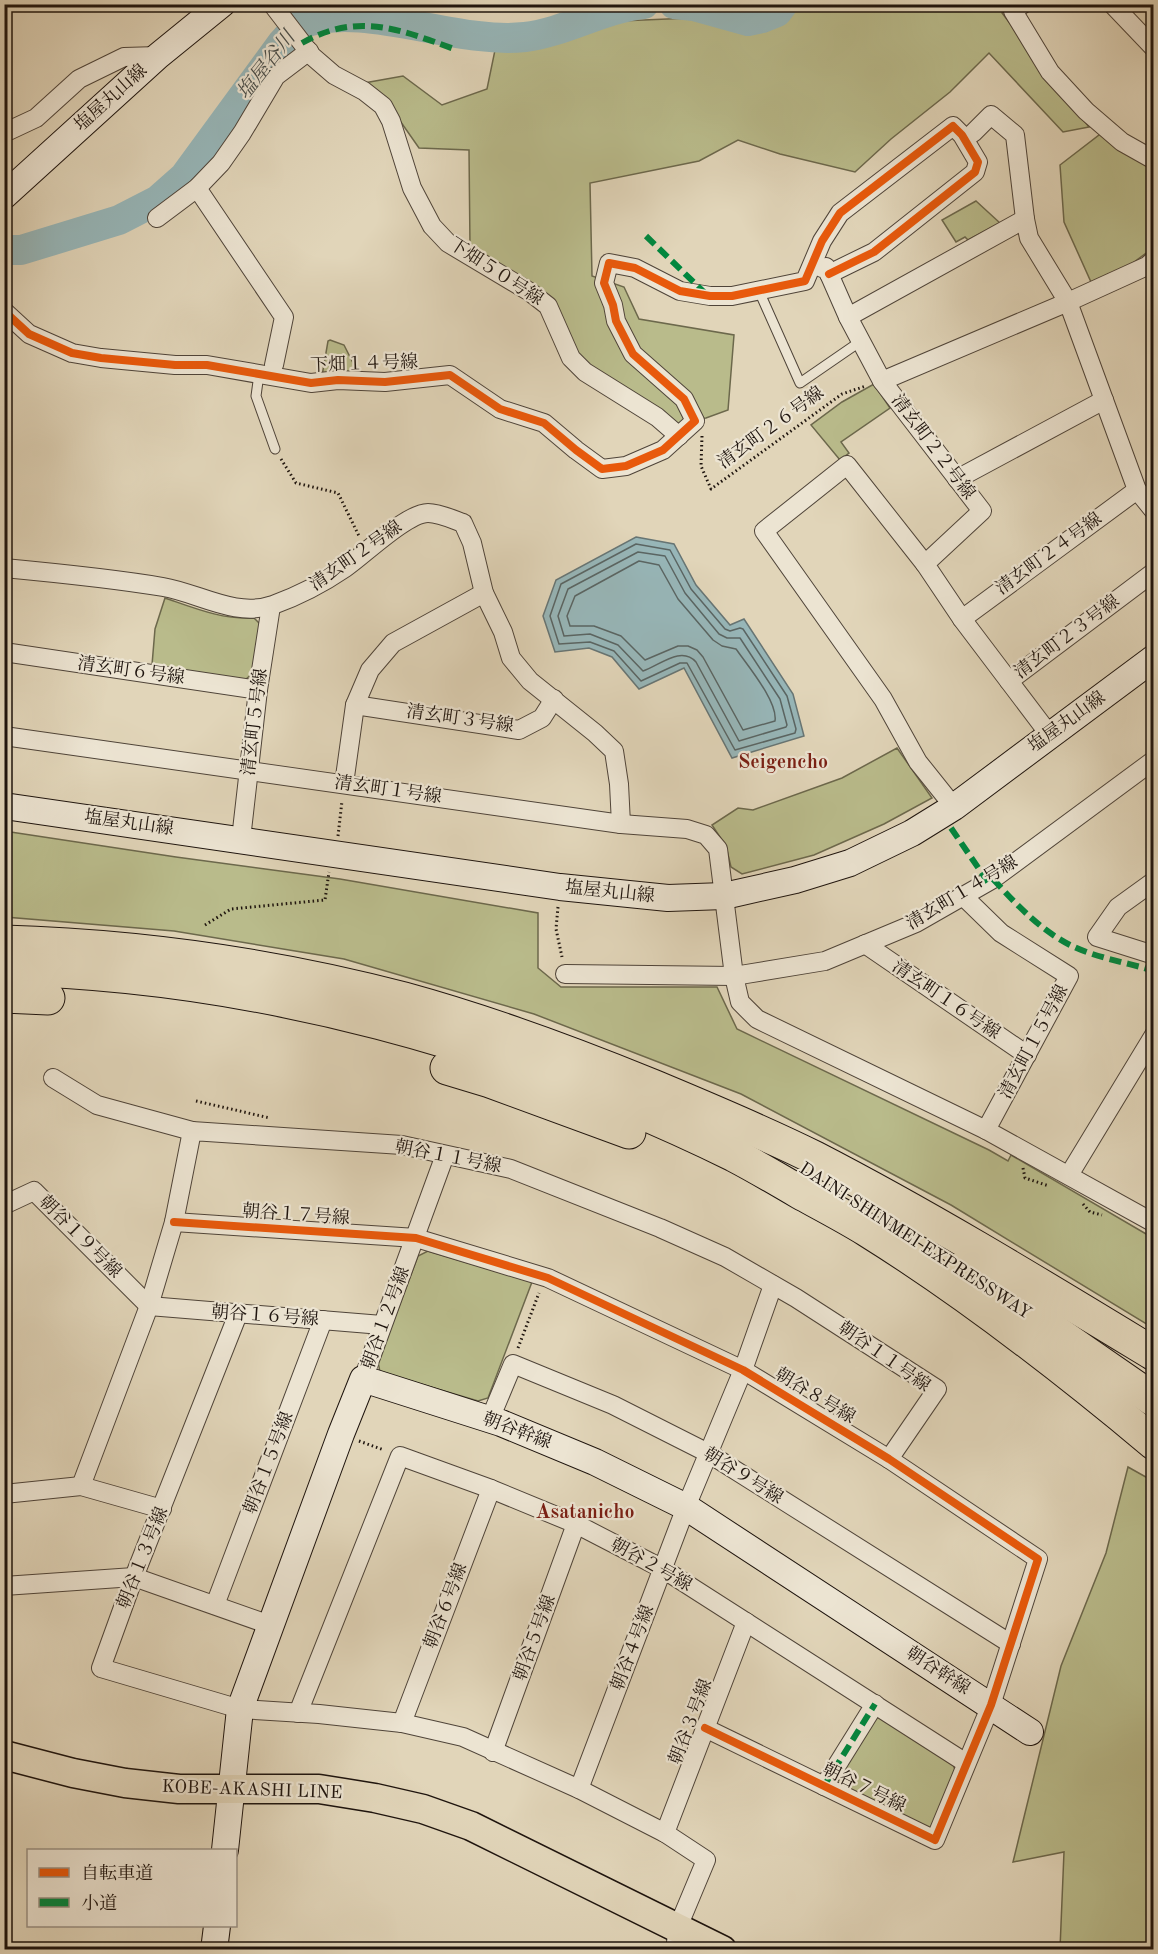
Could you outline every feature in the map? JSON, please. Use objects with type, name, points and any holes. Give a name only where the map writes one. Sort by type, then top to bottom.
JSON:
[{"type":"highway","name":"DAINI SHINMEI EXPRESSWAY","points":[[4,942],[114,948],[261,968],[403,999],[528,1038],[603,1066],[748,1127],[854,1179],[942,1227],[1154,1354]]},
{"type":"highway","name":"DAINI SHINMEI EXPRESSWAY","points":[[4,969],[171,982],[356,1017],[456,1044],[593,1093],[736,1156],[866,1230],[1015,1334],[1154,1443]]},
{"type":"highway","points":[[4,996],[48,998]]},
{"type":"highway","name":"DAINI SHINMEI EXPRESSWAY","points":[[603,1066],[746,1137],[879,1213],[1003,1295],[1154,1400]]},
{"type":"highway","points":[[447,1068],[578,1112],[673,1148],[766,1190],[932,1274]]},
{"type":"main road","name":"KOBE-AKASHI LINE","points":[[4,1755],[41,1766],[125,1783],[180,1789],[319,1790],[375,1798],[423,1809],[471,1826],[676,1938],[722,1950]]},
{"type":"street","name":"塩屋丸山線","points":[[4,196],[158,56],[222,4]]},
{"type":"street","points":[[1023,4],[1013,11],[1050,72],[1086,111],[1122,142],[1154,160]]},
{"type":"street","points":[[1112,4],[1154,48]]},
{"type":"street","name":"下畑５０号線","points":[[277,11],[305,47],[334,75],[364,91],[383,106],[391,121],[412,188],[432,226],[448,243],[530,292],[548,306],[571,358],[585,372],[657,417],[679,436]]},
{"type":"street","points":[[157,218],[197,188],[221,162],[242,133],[276,76],[305,47]]},
{"type":"street","points":[[4,133],[36,118],[79,79],[124,57],[158,56]]},
{"type":"street","points":[[974,133],[990,115],[1015,135],[1024,219],[1029,238],[1068,302],[1137,490],[1154,512]]},
{"type":"street","points":[[696,421],[684,399],[633,354],[616,321],[613,305],[604,283],[609,263],[635,267],[681,291],[732,296],[805,281],[822,241],[840,213],[953,126],[962,135],[978,162],[975,172],[874,252],[829,274]]},
{"type":"street","points":[[197,188],[284,317],[266,369]]},
{"type":"street","points":[[848,317],[1024,219]]},
{"type":"street","points":[[810,270],[826,267],[848,317],[882,381]]},
{"type":"street","name":"清玄町２２号線","points":[[925,564],[982,511],[882,381],[1151,269]]},
{"type":"street","name":"下畑１４号線","points":[[4,311],[29,334],[72,353],[175,365],[207,364],[266,369],[311,383],[338,380],[385,382],[450,375],[500,409],[544,423],[602,469],[626,466],[663,450],[696,421]]},
{"type":"street","points":[[957,479],[1104,400]]},
{"type":"street","points":[[954,807],[918,762],[883,699],[764,531],[847,465],[925,564],[962,619],[1049,734]]},
{"type":"street","name":"清玄町２４号線","points":[[962,619],[1137,490]]},
{"type":"street","name":"清玄町２号線","points":[[4,568],[109,578],[167,588],[220,605],[252,608],[271,606],[314,587],[345,568],[405,521],[427,512],[463,523],[472,543],[484,593],[503,632],[512,658],[530,681],[596,733],[614,751],[619,784],[621,824]]},
{"type":"street","name":"清玄町２３号線","points":[[1009,681],[1154,572]]},
{"type":"street","points":[[344,784],[355,705],[370,670],[393,643],[484,593]]},
{"type":"street","name":"清玄町５号線","points":[[241,839],[258,690],[271,606]]},
{"type":"street","name":"清玄町６号線","points":[[4,652],[258,690]]},
{"type":"street","name":"塩屋丸山線","points":[[4,806],[560,887],[668,898],[724,896],[795,880],[850,863],[898,841],[954,807],[1154,658]]},
{"type":"street","name":"清玄町３号線","points":[[355,705],[519,730],[542,718],[554,699]]},
{"type":"street","name":"清玄町１号線","points":[[4,736],[621,824],[687,829],[706,835],[718,849],[734,976],[740,1002],[757,1019],[986,1130],[1154,1223]]},
{"type":"street","name":"清玄町１４号線","points":[[565,974],[734,976],[825,961],[916,924],[993,879],[1154,760]]},
{"type":"street","points":[[1154,881],[1118,907],[1097,937],[1154,955]]},
{"type":"street","name":"清玄町１５号線","points":[[963,896],[1001,933],[1070,976],[986,1130]]},
{"type":"street","name":"清玄町１６号線","points":[[865,944],[1027,1055]]},
{"type":"street","points":[[1069,1175],[1154,1035]]},
{"type":"street","name":"朝谷１１号線","points":[[53,1078],[97,1105],[192,1131],[402,1145],[511,1169],[580,1195],[725,1257],[937,1389],[889,1459]]},
{"type":"street","points":[[81,1486],[149,1306],[174,1222],[192,1131]]},
{"type":"street","name":"朝谷１２号線","points":[[363,1379],[445,1155]]},
{"type":"street","name":"朝谷１９号線","points":[[4,1206],[34,1191],[149,1306]]},
{"type":"street","name":"朝谷１７号線","points":[[174,1222],[416,1238]]},
{"type":"street","name":"朝谷８号線","points":[[416,1238],[545,1277],[743,1370],[889,1459],[1038,1559],[991,1705],[966,1763]]},
{"type":"street","name":"朝谷４号線","points":[[579,1789],[686,1507],[743,1370],[773,1285]]},
{"type":"street","name":"朝谷１６号線","points":[[149,1306],[382,1325]]},
{"type":"street","name":"朝谷１３号線","points":[[238,1314],[134,1577],[101,1668],[240,1709]]},
{"type":"street","name":"朝谷１５号線","points":[[215,1605],[323,1320]]},
{"type":"street","points":[[490,1419],[513,1364]]},
{"type":"street","name":"朝谷９号線","points":[[513,1364],[613,1405],[708,1453],[1011,1644]]},
{"type":"street","points":[[225,1849],[240,1709],[340,1434],[363,1379]]},
{"type":"street","name":"朝谷幹線","points":[[363,1379],[490,1419],[595,1462],[686,1507],[1030,1732]]},
{"type":"street","points":[[298,1713],[400,1456]]},
{"type":"street","name":"朝谷２号線","points":[[400,1456],[491,1489],[576,1524],[663,1569],[966,1763]]},
{"type":"street","points":[[4,1494],[81,1486],[162,1509]]},
{"type":"street","name":"朝谷６号線","points":[[402,1723],[491,1489]]},
{"type":"street","name":"朝谷５号線","points":[[494,1752],[576,1524]]},
{"type":"street","points":[[4,1586],[134,1577],[270,1625]]},
{"type":"street","name":"朝谷３号線","points":[[665,1833],[746,1622]]},
{"type":"street","points":[[824,1786],[874,1704]]},
{"type":"street","points":[[240,1709],[402,1723],[463,1737],[579,1789],[665,1833],[706,1860],[676,1938]]},
{"type":"street","name":"朝谷７号線","points":[[705,1728],[935,1840],[966,1763]]},
{"type":"street","points":[[214,1950],[217,1927]]},
{"type":"lane","points":[[759,291],[800,383],[861,341]]},
{"type":"lane","points":[[266,369],[256,396],[275,449]]},
{"type":"path","points":[[275,449],[296,483],[338,493],[367,551]]},
{"type":"path","points":[[338,837],[344,784]]},
{"type":"path","points":[[205,925],[231,909],[325,900],[329,870]]},
{"type":"path","points":[[558,904],[556,930],[565,974]]},
{"type":"path","points":[[196,1101],[274,1118]]},
{"type":"path","points":[[513,1364],[545,1277]]},
{"type":"path","points":[[340,1434],[400,1456]]},
{"type":"green space","points":[[798,5],[1013,5],[1002,13],[1089,127],[1063,132],[989,53],[950,92],[891,139],[855,172],[780,154],[738,140],[699,161],[590,183],[592,276],[624,287],[639,319],[734,335],[728,410],[706,418],[691,419],[680,431],[578,356],[555,305],[470,247],[469,150],[419,148],[389,105],[364,83],[403,76],[442,105],[487,89],[495,50],[620,21],[691,18],[767,31]]},
{"type":"green space","points":[[1103,132],[1153,168],[1153,248],[1126,268],[1091,282],[1064,222],[1060,165]]},
{"type":"green space","points":[[976,201],[1000,223],[968,240],[965,237],[956,242],[942,220]]},
{"type":"green space","points":[[330,340],[344,345],[354,365],[353,381],[322,376]]},
{"type":"green space","points":[[874,384],[890,408],[841,442],[849,453],[840,460],[811,425],[842,402]]},
{"type":"green space","points":[[165,598],[220,615],[254,618],[260,624],[254,672],[245,680],[152,665],[155,629]]},
{"type":"green space","points":[[897,748],[932,798],[884,824],[814,855],[742,874],[731,867],[726,846],[712,825],[738,808],[753,810],[842,778]]},
{"type":"green space","points":[[4,831],[340,879],[538,913],[538,968],[561,987],[717,987],[737,1029],[1008,1161],[1011,1155],[1153,1238],[1153,1328],[951,1205],[741,1094],[534,1014],[344,959],[174,931],[5,917]]},
{"type":"green space","points":[[428,1251],[532,1282],[488,1398],[478,1401],[380,1372],[378,1362],[418,1256]]},
{"type":"green space","points":[[1128,1467],[1153,1481],[1153,1949],[1060,1949],[1064,1852],[1013,1862],[1061,1666],[1106,1553]]},
{"type":"green space","points":[[875,1713],[952,1761],[955,1770],[933,1827],[923,1830],[831,1782]]},
{"type":"water","points":[[636,537],[674,544],[696,585],[730,625],[744,619],[793,694],[804,736],[732,758],[684,668],[639,689],[612,657],[589,648],[555,652],[543,616],[556,580]]},
{"type":"waterway","name":"塩屋谷川","points":[[4,250],[21,250],[119,220],[158,200],[184,177],[282,43],[301,24],[326,18],[352,17],[470,35],[498,38],[525,37],[555,30],[614,10],[644,4]]},
{"type":"waterway","name":"塩屋谷川","points":[[674,4],[694,6],[748,21],[777,12],[783,4]]},
{"type":"marked path","points":[[302,43],[341,28],[360,26],[396,30],[454,49]]},
{"type":"marked path","points":[[646,236],[707,295]]},
{"type":"marked path","points":[[951,828],[988,882]]},
{"type":"marked path","points":[[993,879],[1028,915],[1059,939],[1090,953],[1154,971]]},
{"type":"marked path","points":[[1154,1555],[1152,1557],[1154,1559]]},
{"type":"marked path","points":[[824,1786],[875,1704]]},
{"type":"cycle path","points":[[4,311],[29,334],[72,353],[101,358],[175,365],[207,365],[311,383],[338,380],[385,382],[450,375],[500,409],[544,423],[602,469],[626,466],[663,450],[695,421],[684,399],[633,354],[616,321],[613,305],[604,283],[609,263],[635,268],[680,291],[710,296],[732,296],[805,281],[822,241],[840,213],[953,126],[962,135],[978,162],[975,172],[874,252],[829,274]]},
{"type":"cycle path","points":[[174,1222],[416,1238],[548,1278],[743,1370],[889,1459],[1038,1559],[991,1705],[935,1840],[705,1728]]},
{"type":"district","name":"Seigencho","points":[[783,763]]},
{"type":"district","name":"Asatanicho","points":[[585,1513]]}]
